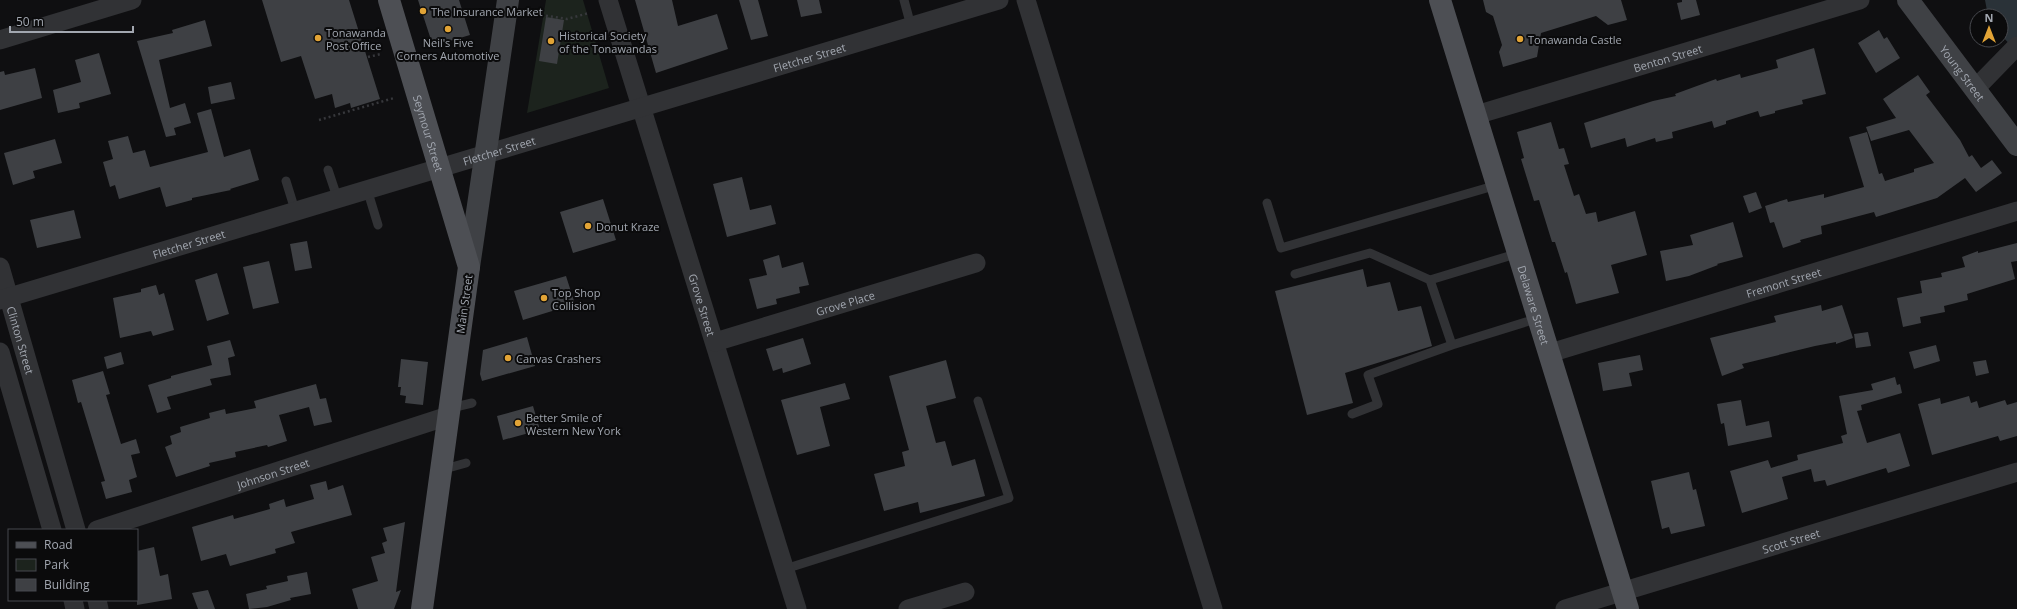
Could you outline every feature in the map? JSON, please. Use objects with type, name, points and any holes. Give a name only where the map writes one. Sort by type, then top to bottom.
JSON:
[{"type":"main road","name":"Seymour Street","points":[[389,0],[438,168],[469,267]]},
{"type":"main road","name":"Delaware Street","points":[[1440,0],[1625,600]]},
{"type":"main road","name":"Main Street","points":[[422,609],[469,267]]},
{"type":"street","points":[[0,40],[132,0]]},
{"type":"street","name":"Main Street","points":[[469,267],[508,0]]},
{"type":"street","name":"Grove Street","points":[[608,0],[797,609]]},
{"type":"street","name":"Fletcher Street","points":[[4,299],[487,152],[999,0]]},
{"type":"street","points":[[1026,0],[1213,609]]},
{"type":"street","name":"Benton Street","points":[[1476,115],[1860,0]]},
{"type":"street","name":"Young Street","points":[[1908,0],[2017,145]]},
{"type":"street","points":[[1975,89],[2014,49]]},
{"type":"street","name":"Fremont Street","points":[[1550,353],[2017,211]]},
{"type":"street","name":"Grove Place","points":[[715,342],[976,263]]},
{"type":"street","name":"Clinton Street","points":[[0,267],[4,299],[42,413],[76,529]]},
{"type":"street","points":[[0,352],[52,529]]},
{"type":"street","name":"Johnson Street","points":[[100,529],[449,412]]},
{"type":"street","points":[[20,420],[42,413]]},
{"type":"street","name":"Scott Street","points":[[1565,609],[1625,600],[2017,472]]},
{"type":"street","points":[[908,609],[965,592]]},
{"type":"lane","points":[[904,0],[911,26]]},
{"type":"lane","points":[[328,170],[337,198]]},
{"type":"lane","points":[[286,181],[295,210]]},
{"type":"lane","points":[[1268,203],[1281,248],[1497,185]]},
{"type":"lane","points":[[367,189],[378,225]]},
{"type":"lane","points":[[1295,274],[1370,253],[1430,280],[1519,253]]},
{"type":"lane","points":[[1430,280],[1452,346]]},
{"type":"lane","points":[[1352,414],[1378,404],[1368,375],[1538,318]]},
{"type":"lane","points":[[785,568],[1009,498],[978,400]]},
{"type":"lane","points":[[449,412],[472,403]]},
{"type":"lane","points":[[441,470],[466,463]]},
{"type":"path","points":[[541,15],[567,19],[589,13]]},
{"type":"path","points":[[368,57],[381,54]]},
{"type":"path","points":[[319,120],[394,98]]},
{"type":"green space","points":[[546,0],[583,0],[609,88],[527,113]]},
{"type":"shaded area","points":[[1985,0],[2017,0],[2017,52],[2009,44],[2009,8],[1986,8]]},
{"type":"building","name":"Tonawanda Post Office","points":[[262,0],[349,0],[380,99],[351,108],[350,103],[335,108],[332,94],[315,99],[301,56],[281,62]]},
{"type":"building","points":[[418,0],[459,0],[470,35],[433,46]]},
{"type":"building","points":[[635,0],[672,0],[678,26],[717,14],[728,49],[656,73]]},
{"type":"building","points":[[739,0],[758,0],[768,36],[751,40]]},
{"type":"building","points":[[797,0],[819,0],[822,13],[801,17]]},
{"type":"building","name":"Tonawanda Castle","points":[[1483,0],[1621,0],[1627,20],[1608,25],[1596,16],[1541,33],[1537,57],[1503,67],[1499,52],[1502,45],[1493,16],[1486,12]]},
{"type":"building","points":[[1682,0],[1696,0],[1700,15],[1681,20],[1677,3],[1682,2]]},
{"type":"building","name":"Historical Society of the Tonawandas","points":[[546,17],[564,20],[557,64],[539,61]]},
{"type":"building","points":[[205,20],[212,46],[159,60],[170,108],[185,103],[191,123],[174,128],[176,135],[166,137],[137,41],[173,33],[172,30]]},
{"type":"building","points":[[1879,30],[1884,39],[1887,37],[1900,58],[1876,73],[1858,43]]},
{"type":"building","points":[[1814,48],[1826,94],[1802,100],[1803,104],[1775,111],[1775,113],[1760,117],[1758,111],[1726,121],[1726,124],[1714,128],[1712,121],[1672,132],[1673,138],[1656,142],[1655,138],[1627,147],[1625,138],[1591,148],[1584,123],[1653,101],[1676,96],[1675,94],[1716,79],[1717,81],[1740,74],[1741,78],[1778,68],[1776,60]]},
{"type":"building","points":[[99,53],[111,94],[79,103],[80,108],[58,113],[53,90],[81,82],[75,60]]},
{"type":"building","points":[[35,68],[42,98],[0,110],[0,72],[4,71],[5,75]]},
{"type":"building","points":[[1918,75],[1930,92],[1926,95],[1960,140],[1969,157],[1972,155],[1981,168],[1992,160],[2002,173],[1976,192],[1965,178],[1937,198],[1876,217],[1874,212],[1821,226],[1822,234],[1800,240],[1801,242],[1783,248],[1774,222],[1770,223],[1765,206],[1787,199],[1788,202],[1824,194],[1824,198],[1864,187],[1849,137],[1867,132],[1879,174],[1882,173],[1885,181],[1914,172],[1914,169],[1934,163],[1909,130],[1871,141],[1866,127],[1896,118],[1883,99]]},
{"type":"building","points":[[231,82],[235,99],[211,104],[208,87]]},
{"type":"building","points":[[211,109],[224,157],[250,149],[259,180],[230,189],[231,190],[192,198],[192,200],[166,207],[160,187],[119,199],[115,185],[110,187],[103,162],[113,159],[108,141],[128,136],[133,153],[145,150],[150,167],[208,152],[197,113]]},
{"type":"building","points":[[1551,122],[1559,149],[1564,148],[1569,164],[1564,165],[1574,196],[1579,194],[1586,214],[1596,212],[1598,222],[1635,211],[1647,255],[1611,265],[1619,293],[1576,304],[1567,272],[1565,273],[1555,242],[1552,242],[1539,200],[1534,201],[1521,159],[1524,158],[1517,132]]},
{"type":"building","points":[[55,139],[62,163],[33,171],[35,178],[13,185],[4,153]]},
{"type":"building","points":[[742,177],[750,210],[771,205],[776,224],[727,237],[713,184]]},
{"type":"building","points":[[1756,192],[1762,208],[1749,213],[1743,196]]},
{"type":"building","name":"Donut Kraze","points":[[603,199],[616,240],[573,253],[560,212]]},
{"type":"building","points":[[74,210],[81,238],[37,248],[30,220]]},
{"type":"building","points":[[1733,222],[1743,257],[1717,264],[1718,265],[1689,276],[1666,281],[1660,251],[1693,245],[1690,235]]},
{"type":"building","points":[[307,241],[312,268],[295,271],[290,244]]},
{"type":"building","points":[[2017,243],[2017,261],[2011,262],[2015,279],[1967,294],[1968,300],[1944,306],[1945,312],[1920,317],[1921,323],[1903,327],[1897,298],[1922,293],[1920,281],[1942,277],[1941,273],[1965,267],[1962,257],[1978,251],[1978,253]]},
{"type":"building","points":[[779,255],[782,268],[803,262],[809,285],[799,287],[800,293],[776,299],[777,304],[757,309],[749,279],[767,275],[763,260]]},
{"type":"building","points":[[269,261],[279,303],[253,309],[243,267]]},
{"type":"building","points":[[1363,269],[1367,287],[1390,282],[1398,311],[1421,306],[1432,346],[1345,373],[1353,403],[1307,415],[1275,291]]},
{"type":"building","points":[[217,273],[229,314],[207,321],[195,280]]},
{"type":"building","name":"Top Shop Collision","points":[[566,276],[575,304],[523,320],[514,291]]},
{"type":"building","points":[[156,285],[159,295],[164,293],[174,330],[153,336],[151,331],[120,338],[113,298],[141,292],[141,289]]},
{"type":"building","points":[[1821,305],[1822,311],[1842,305],[1853,338],[1836,344],[1836,342],[1815,346],[1742,364],[1744,368],[1722,376],[1710,338],[1776,322],[1774,316]]},
{"type":"building","points":[[1868,332],[1871,346],[1856,348],[1854,334]]},
{"type":"building","name":"Canvas Crashers","points":[[527,337],[535,366],[482,381],[480,374],[483,350]]},
{"type":"building","points":[[803,338],[811,364],[783,373],[782,368],[773,371],[766,349]]},
{"type":"building","points":[[230,340],[235,356],[228,358],[231,375],[210,379],[212,385],[167,397],[171,409],[157,413],[148,385],[171,378],[171,376],[212,365],[207,346]]},
{"type":"building","points":[[1936,345],[1940,361],[1914,369],[1909,352]]},
{"type":"building","points":[[121,352],[124,364],[107,369],[104,357]]},
{"type":"building","points":[[1640,355],[1643,370],[1629,373],[1632,386],[1603,391],[1598,363]]},
{"type":"building","points":[[401,359],[428,362],[423,405],[405,403],[406,396],[400,395],[401,387],[398,387]]},
{"type":"building","points":[[946,360],[956,398],[926,406],[936,443],[945,441],[952,466],[975,459],[985,496],[920,513],[918,502],[884,511],[874,474],[905,466],[902,452],[909,450],[889,376]]},
{"type":"building","points":[[1986,360],[1989,373],[1976,376],[1973,362]]},
{"type":"building","points":[[103,371],[110,394],[106,395],[121,444],[136,439],[140,453],[131,455],[137,477],[129,480],[132,492],[106,499],[101,482],[105,481],[81,402],[78,403],[72,380]]},
{"type":"building","points":[[1895,377],[1897,385],[1900,384],[1902,393],[1861,405],[1862,410],[1857,411],[1867,443],[1900,433],[1910,466],[1888,473],[1886,468],[1827,486],[1825,480],[1814,482],[1811,469],[1782,477],[1788,499],[1742,513],[1730,471],[1768,460],[1771,468],[1798,460],[1797,455],[1843,443],[1841,436],[1847,434],[1839,396],[1873,390],[1871,384]]},
{"type":"building","points":[[845,383],[850,399],[820,407],[830,446],[797,455],[781,400]]},
{"type":"building","points":[[316,384],[320,399],[326,398],[332,422],[314,426],[309,407],[279,415],[287,441],[268,447],[267,445],[235,452],[236,457],[209,463],[210,466],[176,477],[165,447],[172,444],[170,436],[181,432],[180,427],[210,418],[209,413],[225,409],[226,414],[256,408],[254,401]]},
{"type":"building","points":[[1969,396],[1971,403],[1977,401],[1979,408],[2005,400],[2007,405],[2017,402],[2017,436],[2000,441],[1998,436],[1932,455],[1918,404],[1940,398],[1941,404]]},
{"type":"building","points":[[1741,400],[1746,426],[1769,421],[1772,437],[1728,446],[1724,423],[1721,424],[1717,404]]},
{"type":"building","name":"Better Smile of Western New York","points":[[533,406],[540,430],[503,440],[497,416]]},
{"type":"building","points":[[1689,472],[1693,490],[1696,489],[1705,526],[1671,534],[1669,527],[1662,529],[1651,481]]},
{"type":"building","points":[[326,481],[328,490],[343,485],[352,515],[291,532],[295,543],[275,549],[276,553],[230,566],[226,554],[201,561],[192,527],[233,515],[234,519],[270,509],[269,504],[284,499],[286,507],[314,499],[310,485]]},
{"type":"building","points":[[405,522],[396,592],[401,590],[394,609],[358,609],[352,589],[378,581],[371,557],[385,553],[382,543],[387,541],[383,528]]},
{"type":"building","points":[[154,547],[160,576],[168,574],[172,599],[137,605],[138,551]]},
{"type":"building","points":[[307,572],[311,594],[290,598],[291,600],[267,607],[249,609],[246,594],[267,589],[266,586],[288,581],[287,576]]},
{"type":"building","points":[[208,590],[215,609],[198,609],[192,593]]},
{"type":"place","name":"The Insurance Market","points":[[423,11]]},
{"type":"place","name":"Neil's Five Corners Automotive","points":[[448,29]]},
{"type":"place","name":"Tonawanda Post Office","points":[[318,38]]},
{"type":"place","name":"Tonawanda Castle","points":[[1520,39]]},
{"type":"place","name":"Historical Society of the Tonawandas","points":[[551,41]]},
{"type":"place","name":"Donut Kraze","points":[[588,226]]},
{"type":"place","name":"Top Shop Collision","points":[[544,298]]},
{"type":"place","name":"Canvas Crashers","points":[[508,358]]},
{"type":"place","name":"Better Smile of Western New York","points":[[518,423]]}]
